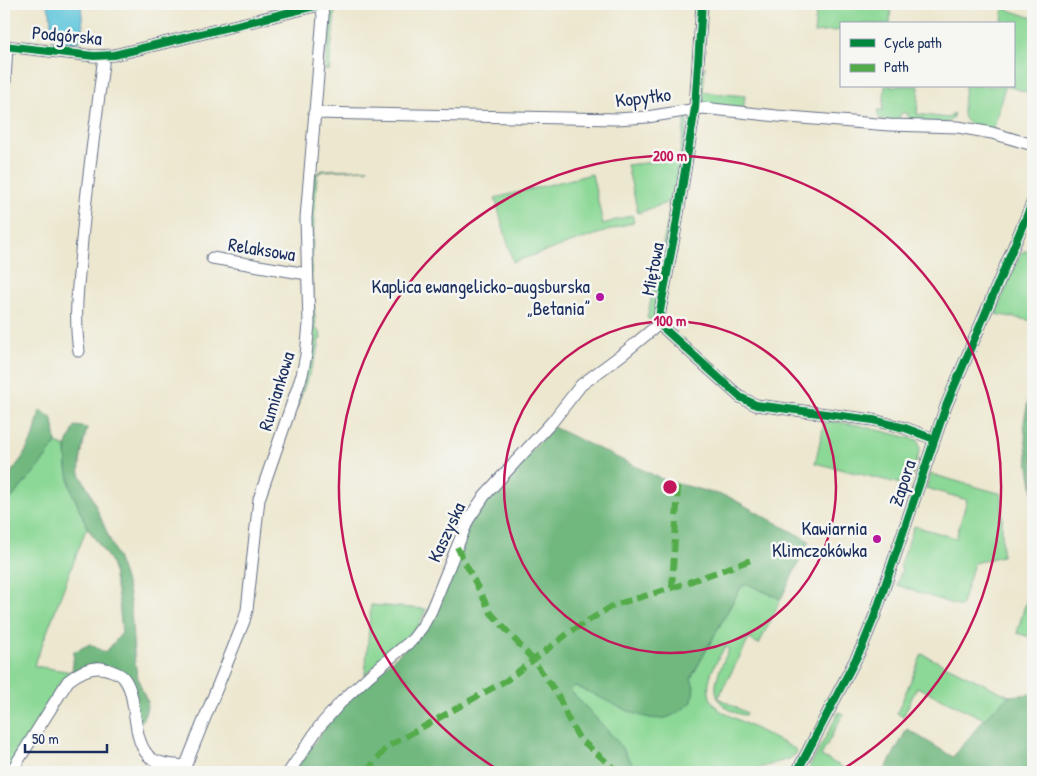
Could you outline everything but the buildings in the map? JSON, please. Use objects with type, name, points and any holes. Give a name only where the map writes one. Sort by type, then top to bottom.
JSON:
[{"type":"street","name":"Podgórska","points":[[5,46],[104,56],[114,55],[322,4]]},
{"type":"street","name":"Rumiankowa","points":[[184,769],[244,621],[247,610],[259,499],[302,375],[306,355],[309,324],[306,218],[323,16],[322,4]]},
{"type":"street","name":"Miętowa","points":[[702,4],[695,108],[659,324],[740,397],[756,405],[873,420],[905,428],[934,439]]},
{"type":"street","points":[[4,97],[5,46]]},
{"type":"street","name":"Podgórska","points":[[79,351],[76,335],[78,276],[87,182],[104,56]]},
{"type":"street","name":"Kopytko","points":[[314,113],[617,119],[647,117],[695,108],[889,125],[958,127],[992,133],[1033,145]]},
{"type":"street","name":"Zapora","points":[[797,772],[862,647],[872,623],[949,398],[1033,201]]},
{"type":"street","name":"Relaksowa","points":[[212,258],[307,274]]},
{"type":"street","name":"Kaszyska","points":[[289,772],[319,727],[342,701],[413,640],[431,610],[468,520],[485,496],[547,428],[580,385],[624,353],[659,324]]},
{"type":"street","points":[[11,772],[68,681],[77,674],[96,668],[115,672],[123,678],[129,688],[141,746],[152,759],[184,769]]},
{"type":"green space","points":[[341,4],[389,4],[389,12],[384,12],[383,7],[339,8],[335,12],[329,71],[325,70],[331,9]]},
{"type":"green space","points":[[817,4],[891,4],[890,22],[840,22],[840,30],[814,33]]},
{"type":"green space","points":[[1003,8],[1033,18],[1033,87],[1030,93],[1013,88],[1014,22],[1002,22]]},
{"type":"green space","points":[[705,66],[703,92],[745,96],[743,110],[702,103],[700,100],[701,72]]},
{"type":"green space","points":[[885,88],[919,88],[917,114],[948,118],[954,113],[952,119],[947,123],[912,121],[908,118],[908,113],[901,113],[898,121],[880,119],[878,110],[883,110]]},
{"type":"green space","points":[[965,88],[1004,88],[993,130],[981,128],[968,122],[964,118]]},
{"type":"green space","points":[[686,115],[688,119],[675,202],[669,202],[638,213],[627,165],[679,159]]},
{"type":"green space","points":[[368,169],[324,171],[317,174],[311,273],[316,329],[320,332],[321,339],[318,341],[319,347],[296,410],[304,381],[309,218],[315,174],[323,170]]},
{"type":"green space","points":[[592,174],[603,224],[632,215],[634,222],[513,262],[495,198]]},
{"type":"green space","points":[[670,211],[674,212],[655,317],[652,320],[647,318]]},
{"type":"green space","points":[[1024,251],[1033,252],[1033,321],[995,314],[1020,255]]},
{"type":"green space","points":[[1030,391],[1033,392],[1033,492],[1024,422]]},
{"type":"green space","points":[[40,410],[53,419],[56,443],[41,464],[4,507],[4,482],[22,458],[34,436]]},
{"type":"green space","points":[[830,421],[858,425],[918,440],[920,449],[909,486],[815,463],[824,424]]},
{"type":"green space","points":[[75,426],[87,428],[80,473],[115,552],[128,590],[135,662],[142,690],[148,702],[139,726],[116,668],[72,672],[74,652],[90,644],[105,653],[122,633],[119,602],[111,562],[87,527],[71,489],[66,447]]},
{"type":"green space","points":[[553,427],[664,480],[729,497],[809,541],[781,599],[747,584],[741,587],[691,678],[694,687],[692,702],[672,716],[655,719],[644,717],[574,686],[571,691],[617,741],[633,765],[641,772],[293,772],[344,702],[414,641],[473,516]]},
{"type":"green space","points":[[56,443],[66,447],[71,489],[87,527],[34,666],[72,672],[60,682],[7,772],[4,772],[4,507],[41,464]]},
{"type":"green space","points":[[931,474],[1002,494],[1002,556],[974,563],[961,607],[897,585],[902,569],[900,567],[914,526],[956,538],[967,500],[926,488]]},
{"type":"green space","points":[[1033,578],[1033,638],[1017,633]]},
{"type":"green space","points":[[747,584],[781,599],[759,644],[749,639],[718,698],[717,680],[729,649],[725,647],[712,671],[710,680],[710,696],[714,704],[721,711],[795,749],[797,753],[789,759],[746,772],[641,772],[633,765],[617,741],[571,691],[574,685],[606,700],[694,687],[691,678],[741,587]]},
{"type":"green space","points":[[371,605],[426,609],[416,630],[365,675]]},
{"type":"green space","points":[[922,654],[1009,696],[984,719],[917,687],[903,717],[897,713]]},
{"type":"green space","points":[[1033,694],[1033,772],[884,772],[907,729],[953,757],[984,719],[1009,696]]},
{"type":"green space","points":[[718,698],[747,713],[746,715],[738,714],[729,709]]},
{"type":"green space","points":[[839,712],[843,714],[821,756],[852,772],[807,772]]},
{"type":"water","points":[[46,4],[81,4],[83,28],[80,41],[66,42],[52,36],[50,12]]},
{"type":"marked path","points":[[672,588],[678,487]]},
{"type":"marked path","points":[[457,547],[491,613],[534,661],[558,695],[567,717],[579,738],[618,772]]},
{"type":"marked path","points":[[366,772],[387,747],[507,680],[570,632],[614,605],[672,588],[751,560]]},
{"type":"cycle path","points":[[4,46],[94,56],[114,55],[323,4]]},
{"type":"cycle path","points":[[702,4],[695,108],[659,324],[740,397],[756,405],[873,420],[905,428],[934,439]]},
{"type":"cycle path","points":[[797,772],[862,647],[875,615],[946,406],[1033,201]]},
{"type":"place","name":"Kaplica ewangelicko-augsburska „Betania”","points":[[600,297]]},
{"type":"place","name":"Kawiarnia Klimczokówka","points":[[877,539]]}]
